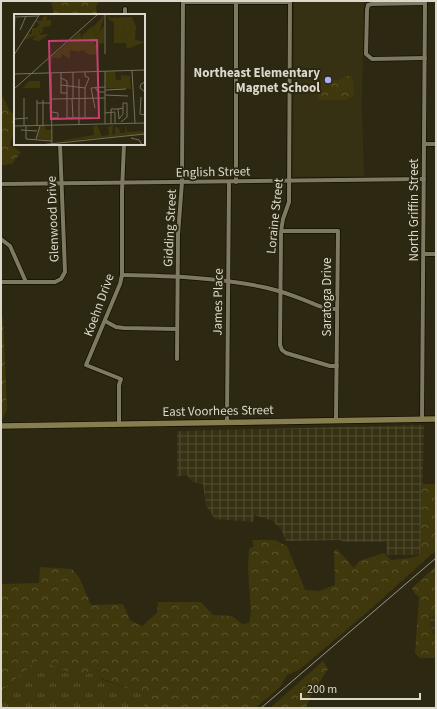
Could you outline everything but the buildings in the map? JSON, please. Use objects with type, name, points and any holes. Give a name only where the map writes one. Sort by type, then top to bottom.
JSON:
[{"type":"main road","name":"East Voorhees Street","points":[[1,426],[436,419]]},
{"type":"street","points":[[183,2],[290,2]]},
{"type":"street","name":"Gidding Street","points":[[177,359],[178,235],[182,182],[183,2]]},
{"type":"street","points":[[236,2],[236,182]]},
{"type":"street","name":"Loraine Street","points":[[290,2],[289,202],[283,219],[281,231],[280,345],[282,350],[286,353],[337,366]]},
{"type":"street","points":[[425,2],[372,4],[368,6],[366,10],[366,54],[368,57],[372,59],[425,58]]},
{"type":"street","name":"North Griffin Street","points":[[422,419],[425,2]]},
{"type":"street","points":[[125,9],[125,14]]},
{"type":"street","points":[[424,144],[436,144]]},
{"type":"street","name":"Glenwood Drive","points":[[1,282],[55,282],[61,279],[65,272],[60,145]]},
{"type":"street","name":"Koehn Drive","points":[[119,424],[119,385],[121,379],[86,365],[120,284],[122,275],[124,145]]},
{"type":"street","name":"English Street","points":[[1,184],[424,179]]},
{"type":"street","name":"James Place","points":[[227,422],[229,182]]},
{"type":"street","name":"Saratoga Drive","points":[[281,231],[338,232],[336,420]]},
{"type":"street","points":[[1,239],[10,246],[26,282]]},
{"type":"street","points":[[424,254],[436,254]]},
{"type":"street","points":[[122,275],[178,276],[228,281],[280,291],[327,308],[337,309]]},
{"type":"street","points":[[105,321],[116,327],[124,328],[177,329]]},
{"type":"shaded area","name":"Northeast Elementary Magnet School","points":[[294,1],[364,1],[362,105],[364,176],[293,177]]},
{"type":"shaded area","points":[[424,425],[421,555],[387,555],[386,542],[341,542],[341,540],[286,541],[282,531],[273,521],[254,515],[254,522],[215,519],[206,506],[203,484],[192,482],[187,475],[177,476],[177,431]]},
{"type":"shaded area","points":[[436,615],[436,636],[433,636],[429,617]]},
{"type":"green space","points":[[51,1],[99,1],[96,7],[97,14],[54,14]]},
{"type":"green space","points":[[346,76],[350,76],[354,81],[352,86],[354,87],[354,96],[347,100],[318,100],[318,80],[340,80]]},
{"type":"green space","points":[[2,95],[9,110],[14,114],[14,131],[10,145],[21,152],[12,164],[1,165]]},
{"type":"green space","points":[[3,314],[7,410],[2,419],[1,330]]},
{"type":"green space","points":[[422,484],[436,484],[436,550],[366,613],[299,670],[287,675],[280,687],[255,708],[144,708],[144,695],[101,678],[98,670],[80,676],[38,660],[1,691],[1,584],[39,583],[40,567],[72,569],[79,577],[91,605],[123,604],[130,620],[142,626],[157,613],[158,602],[201,602],[213,615],[232,616],[242,624],[249,623],[251,612],[248,569],[249,549],[254,546],[252,540],[275,540],[287,546],[305,590],[319,591],[335,585],[334,551],[337,549],[354,568],[359,561],[384,553],[391,560],[411,558],[420,555]]},
{"type":"green space","points":[[436,566],[436,615],[429,618],[433,636],[436,636],[436,658],[420,658],[415,653],[419,597],[415,594],[412,588]]},
{"type":"green space","points":[[38,659],[80,676],[98,670],[101,679],[145,695],[144,708],[1,708],[1,691]]},
{"type":"green space","points":[[323,661],[328,669],[310,697],[306,708],[270,708]]},
{"type":"railway","points":[[261,708],[436,558]]},
{"type":"place","name":"Northeast Elementary Magnet School","points":[[328,80]]}]
